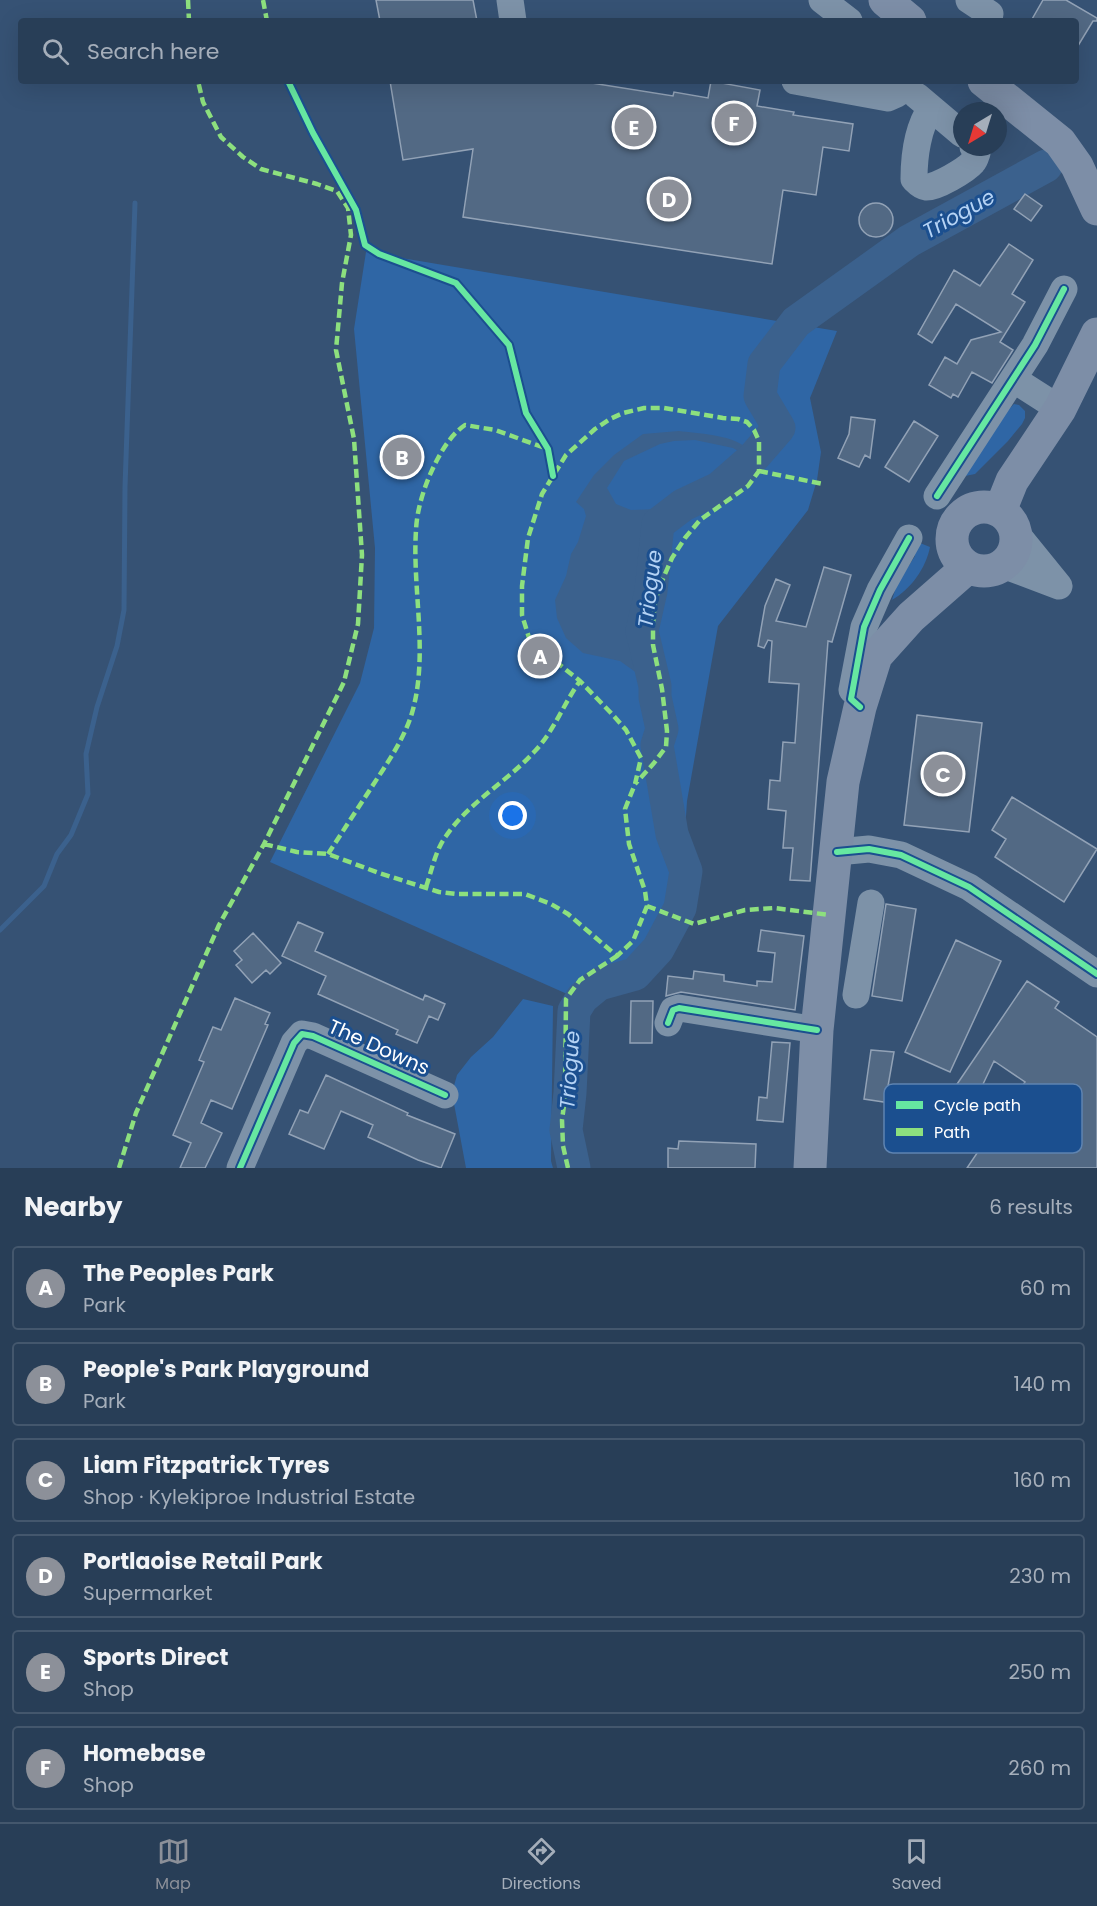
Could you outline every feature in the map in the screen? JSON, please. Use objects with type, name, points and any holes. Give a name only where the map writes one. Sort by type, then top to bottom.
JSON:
[{"type":"main road","points":[[885,0],[906,18]]},
{"type":"main road","points":[[988,84],[1078,161],[1097,209]]},
{"type":"main road","points":[[1008,522],[982,507],[965,513],[954,528],[952,546],[956,554],[968,567],[986,571],[1003,565],[1014,551],[1008,522],[1012,481],[1060,409],[1097,334]]},
{"type":"main road","points":[[810,1168],[817,1030],[843,782],[860,707],[876,656],[910,617],[968,567]]},
{"type":"street","points":[[510,0],[513,18]]},
{"type":"street","points":[[822,0],[845,18]]},
{"type":"street","points":[[811,84],[888,98],[897,94],[905,84],[953,126]]},
{"type":"street","points":[[931,108],[922,125],[914,169],[914,179],[920,186],[929,187],[938,184],[966,167],[974,161],[976,156]]},
{"type":"street","points":[[937,496],[1035,345],[1064,289]]},
{"type":"street","points":[[1013,379],[1060,409]]},
{"type":"street","points":[[1003,565],[1059,586],[1008,522]]},
{"type":"street","points":[[860,707],[850,699],[864,627],[880,590],[909,538]]},
{"type":"street","points":[[837,852],[869,849],[901,855],[960,882],[1097,975]]},
{"type":"street","points":[[856,995],[871,903]]},
{"type":"street","points":[[824,963],[862,959]]},
{"type":"street","points":[[668,1023],[673,1010],[679,1008],[817,1030]]},
{"type":"street","name":"The Downs","points":[[240,1168],[294,1043],[302,1034],[313,1036],[445,1095]]},
{"type":"shaded area","points":[[366,252],[837,331],[810,398],[821,452],[817,480],[808,510],[718,626],[687,801],[684,848],[691,872],[686,911],[662,963],[633,985],[592,1005],[270,862],[360,683],[374,628],[375,548],[354,329]]},
{"type":"shaded area","points":[[1014,404],[1019,405],[1025,411],[1022,424],[975,474],[965,476],[999,419]]},
{"type":"shaded area","points":[[915,541],[930,547],[925,563],[911,584],[892,600],[897,584],[915,556],[909,551]]},
{"type":"shaded area","points":[[523,999],[553,1006],[551,1161],[553,1168],[466,1168],[452,1093],[457,1075],[471,1057],[493,1037]]},
{"type":"water","points":[[679,431],[723,437],[745,447],[752,459],[719,488],[683,505],[658,524],[651,591],[642,631],[655,686],[620,661],[583,653],[566,638],[557,618],[555,600],[566,576],[571,554],[578,542],[586,516],[584,509],[576,502],[594,475],[614,455],[643,434]],"holes":[[[695,440],[733,448],[742,453],[743,462],[713,487],[673,507],[631,510],[616,504],[607,488],[624,461],[660,444]]]},
{"type":"building","points":[[376,0],[473,0],[476,18],[379,18]]},
{"type":"building","points":[[1043,0],[1066,0],[1097,18],[1097,21],[1093,21],[1079,44],[1079,18],[1033,18]]},
{"type":"building","points":[[390,84],[598,84],[673,96],[674,92],[708,98],[710,84],[727,84],[760,90],[757,106],[794,112],[793,115],[853,124],[849,151],[823,147],[816,195],[783,190],[772,264],[463,217],[473,149],[403,160]]},
{"type":"building","points":[[1025,194],[1042,206],[1031,221],[1014,209]]},
{"type":"building","points":[[876,203],[888,208],[893,220],[888,232],[876,237],[864,232],[859,220],[864,208]]},
{"type":"building","points":[[1009,244],[1033,260],[1012,294],[1025,302],[1000,342],[1013,350],[992,383],[972,372],[958,397],[953,394],[951,398],[929,385],[945,357],[957,364],[971,340],[1001,332],[956,304],[932,343],[918,334],[954,270],[980,286]]},
{"type":"building","points":[[851,417],[875,420],[870,458],[865,455],[859,467],[838,458],[849,434]]},
{"type":"building","points":[[914,421],[938,436],[909,482],[885,467]]},
{"type":"building","points":[[824,567],[851,575],[832,642],[828,641],[810,881],[790,880],[793,848],[783,848],[786,811],[768,809],[770,780],[780,781],[783,742],[795,743],[799,684],[769,682],[772,641],[768,640],[764,648],[758,646],[765,606],[776,579],[790,585],[776,621],[806,627]]},
{"type":"building","points":[[917,715],[982,723],[969,832],[904,825]]},
{"type":"building","points":[[1012,797],[1097,849],[1064,902],[995,857],[1006,839],[992,830]]},
{"type":"building","points":[[886,904],[916,909],[902,1001],[872,996]]},
{"type":"building","points":[[298,922],[323,933],[315,951],[423,1000],[425,995],[445,1004],[438,1020],[429,1016],[417,1043],[396,1034],[398,1030],[318,994],[326,976],[282,956]]},
{"type":"building","points":[[761,930],[804,936],[795,1010],[681,992],[666,996],[668,976],[693,979],[694,971],[724,975],[724,981],[757,986],[757,981],[772,982],[775,953],[758,951]]},
{"type":"building","points":[[253,933],[281,963],[270,974],[266,970],[252,983],[236,965],[242,960],[234,951]]},
{"type":"building","points":[[956,940],[1001,961],[950,1072],[905,1052]]},
{"type":"building","points":[[1027,981],[1059,1002],[1055,1008],[1097,1037],[1097,1168],[967,1168],[977,1153],[1082,1153],[1082,1084],[1024,1084],[1025,1082],[994,1061],[983,1084],[957,1084]]},
{"type":"building","points":[[235,998],[270,1013],[265,1024],[268,1025],[232,1109],[211,1100],[201,1123],[222,1133],[205,1168],[180,1168],[191,1143],[173,1135],[204,1062],[199,1060],[213,1027],[221,1030]]},
{"type":"building","points":[[631,1001],[653,1001],[652,1043],[630,1043]]},
{"type":"building","points":[[772,1042],[790,1043],[783,1122],[757,1120],[759,1097],[767,1098]]},
{"type":"building","points":[[871,1050],[894,1052],[888,1084],[884,1084],[884,1102],[864,1099]]},
{"type":"building","points":[[326,1075],[408,1113],[407,1115],[455,1134],[441,1168],[368,1137],[373,1125],[341,1111],[324,1149],[289,1134],[300,1110],[308,1113]]},
{"type":"building","points":[[679,1141],[756,1144],[755,1168],[668,1168],[668,1148],[678,1149]]},
{"type":"waterway","name":"Triogue","points":[[574,1168],[566,1130],[574,1011],[582,998],[599,984],[635,974],[658,949],[680,908],[686,871],[672,834],[657,745],[662,729],[642,631],[651,591],[658,524],[683,505],[719,488],[752,459],[779,428],[760,396],[764,364],[796,322],[909,241],[1046,166]]},
{"type":"waterway","points":[[0,930],[44,886],[57,854],[71,835],[88,794],[86,754],[97,707],[117,646],[124,610],[125,487],[135,203]]},
{"type":"marked path","points":[[188,0],[189,18]]},
{"type":"marked path","points":[[263,0],[266,18]]},
{"type":"marked path","points":[[119,1168],[136,1113],[219,925],[264,844],[344,682],[358,624],[362,555],[354,439],[336,350],[342,283],[351,235],[348,208],[337,191],[261,169],[243,157],[221,137],[203,102],[199,84]]},
{"type":"marked path","points":[[264,844],[297,852],[328,854],[439,892],[525,894],[551,904],[568,914],[617,956],[633,941],[647,906],[645,891],[629,844],[625,809],[635,784],[641,758],[626,730],[612,714],[580,681],[530,641],[522,615],[522,586],[528,538],[542,494],[566,455],[610,419],[644,408],[664,408],[738,419],[747,422],[759,441],[759,471],[748,486],[700,520],[672,558],[662,581],[655,600],[653,645],[662,689],[667,731],[666,747],[635,784]]},
{"type":"marked path","points":[[328,854],[395,750],[412,713],[417,691],[420,645],[415,553],[417,521],[423,494],[437,460],[456,432],[465,425],[495,430],[548,449]]},
{"type":"marked path","points":[[759,471],[823,484]]},
{"type":"marked path","points":[[426,887],[436,854],[446,836],[477,802],[535,751],[548,735],[580,681]]},
{"type":"marked path","points":[[647,906],[694,924],[745,910],[774,908],[830,915]]},
{"type":"marked path","points":[[568,1168],[563,1146],[562,1120],[565,1098],[566,999],[580,980],[617,956]]},
{"type":"cycle path","points":[[289,84],[313,133],[356,210],[365,245],[379,254],[456,283],[509,345],[526,413],[548,449],[553,476]]},
{"type":"cycle path","points":[[937,496],[1035,345],[1064,289]]},
{"type":"cycle path","points":[[860,707],[851,699],[864,627],[880,590],[909,538]]},
{"type":"cycle path","points":[[837,852],[869,849],[901,855],[969,887],[1097,974]]},
{"type":"cycle path","points":[[668,1023],[673,1010],[679,1008],[817,1030]]},
{"type":"cycle path","points":[[240,1168],[294,1043],[302,1034],[313,1036],[445,1095]]},
{"type":"place","name":"Homebase","points":[[734,123]]},
{"type":"place","name":"Sports Direct","points":[[634,127]]},
{"type":"place","name":"Portlaoise Retail Park","points":[[669,199]]},
{"type":"place","name":"People's Park Playground","points":[[402,457]]},
{"type":"place","name":"The Peoples Park","points":[[540,656]]},
{"type":"place","name":"Liam Fitzpatrick Tyres","points":[[943,774]]}]
